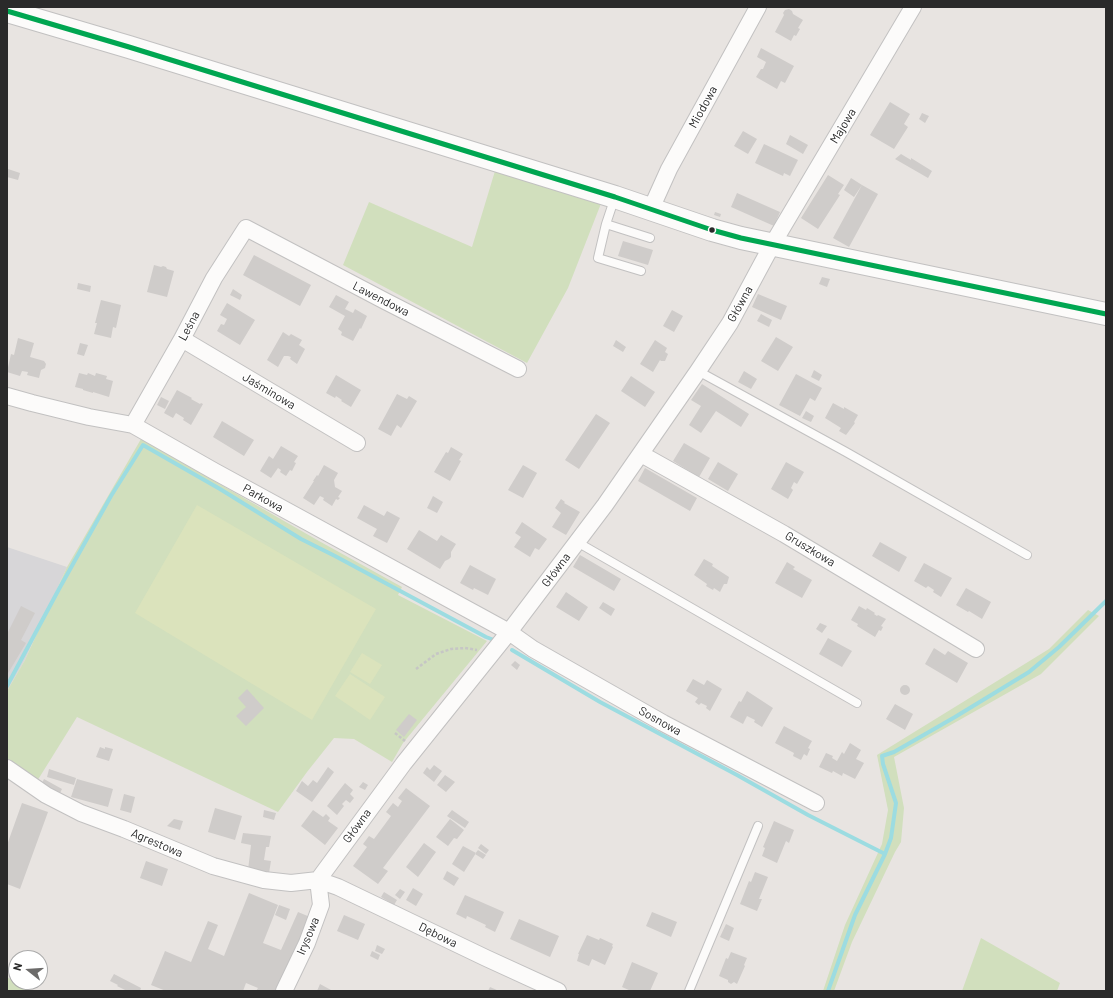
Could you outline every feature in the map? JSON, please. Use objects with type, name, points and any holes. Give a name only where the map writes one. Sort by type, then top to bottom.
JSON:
[{"type":"street","name":"Miodowa","points":[[651,209],[669,169],[758,7]]},
{"type":"street","name":"Majowa","points":[[772,245],[913,7]]},
{"type":"street","points":[[7,11],[615,197],[712,230],[741,238],[1106,314]]},
{"type":"street","name":"Leśna","points":[[133,425],[182,339],[214,278],[246,228]]},
{"type":"street","name":"Lawendowa","points":[[246,228],[518,369]]},
{"type":"street","name":"Główna","points":[[318,880],[404,763],[508,632],[605,505],[730,323],[772,245]]},
{"type":"street","name":"Jaśminowa","points":[[182,339],[357,443]]},
{"type":"street","name":"Parkowa","points":[[7,396],[89,417],[133,425],[508,632]]},
{"type":"street","name":"Gruszkowa","points":[[641,454],[784,534],[976,649]]},
{"type":"street","name":"Sosnowa","points":[[508,632],[533,649],[663,723],[816,803]]},
{"type":"street","name":"Agrestowa","points":[[7,768],[46,795],[81,813],[213,866],[264,880],[291,883],[318,880]]},
{"type":"street","name":"Irysowa","points":[[284,991],[306,943],[321,905],[318,880]]},
{"type":"street","name":"Dębowa","points":[[318,880],[338,887],[558,991]]},
{"type":"lane","points":[[615,197],[606,224],[598,258],[641,271]]},
{"type":"lane","points":[[606,224],[650,238]]},
{"type":"lane","points":[[698,371],[1027,554]]},
{"type":"lane","points":[[577,542],[857,703]]},
{"type":"lane","points":[[689,991],[758,826]]},
{"type":"path","points":[[416,669],[436,654],[451,648],[465,648],[481,652]]},
{"type":"path","points":[[395,733],[407,742]]},
{"type":"shaded area","points":[[7,547],[67,567],[25,660],[7,691]]},
{"type":"green space","points":[[495,171],[602,201],[568,288],[527,363],[343,265],[369,202],[472,247]]},
{"type":"green space","points":[[141,439],[402,587],[398,595],[487,641],[403,743],[392,762],[354,739],[334,738],[278,812],[77,717],[34,786],[7,766],[7,691],[25,660],[67,567]]},
{"type":"green space","points":[[197,505],[376,609],[312,720],[135,613]]},
{"type":"green space","points":[[1088,610],[1099,616],[1041,674],[894,757],[904,808],[901,842],[852,942],[834,991],[823,991],[845,925],[882,844],[888,810],[877,755],[1049,649]]},
{"type":"green space","points":[[362,653],[382,665],[370,684],[350,672]]},
{"type":"green space","points":[[350,674],[385,697],[370,720],[335,696]]},
{"type":"green space","points":[[981,938],[1060,983],[1057,991],[962,991]]},
{"type":"green space","points":[[7,977],[8,990],[30,991],[7,991]]},
{"type":"building","points":[[789,9],[793,14],[803,20],[798,28],[800,29],[796,36],[794,35],[791,41],[775,32],[784,15],[783,13],[785,10]]},
{"type":"building","points":[[761,48],[794,66],[785,83],[781,81],[777,89],[756,77],[761,69],[763,69],[766,62],[757,57]]},
{"type":"building","points":[[890,102],[910,114],[904,124],[908,127],[894,149],[870,135]]},
{"type":"building","points":[[922,113],[929,116],[925,123],[919,119]]},
{"type":"building","points":[[743,131],[757,139],[748,154],[734,146]]},
{"type":"building","points":[[790,135],[808,145],[803,154],[786,144]]},
{"type":"building","points":[[764,144],[798,160],[790,176],[784,173],[783,176],[755,163]]},
{"type":"building","points":[[901,154],[911,160],[911,158],[932,171],[928,178],[895,159]]},
{"type":"building","points":[[8,169],[20,173],[18,180],[7,177]]},
{"type":"building","points":[[828,175],[844,185],[838,194],[840,195],[818,229],[801,218]]},
{"type":"building","points":[[851,178],[862,185],[854,197],[844,190]]},
{"type":"building","points":[[862,185],[878,194],[849,247],[833,238]]},
{"type":"building","points":[[737,193],[780,212],[774,226],[731,207]]},
{"type":"building","points":[[715,212],[721,214],[720,217],[714,215]]},
{"type":"building","points":[[623,241],[653,250],[648,265],[618,256]]},
{"type":"building","points":[[254,255],[311,285],[300,306],[243,275]]},
{"type":"building","points":[[154,265],[161,267],[163,266],[174,271],[167,297],[147,292]]},
{"type":"building","points":[[822,277],[830,279],[827,287],[819,284]]},
{"type":"building","points":[[78,283],[91,286],[90,292],[77,289]]},
{"type":"building","points":[[233,289],[242,295],[240,300],[230,295]]},
{"type":"building","points":[[758,294],[787,306],[781,320],[752,307]]},
{"type":"building","points":[[336,295],[349,302],[345,309],[353,313],[355,309],[367,316],[353,341],[341,335],[342,332],[338,329],[345,316],[329,307]]},
{"type":"building","points":[[101,300],[121,305],[116,328],[113,327],[111,338],[94,334],[97,323],[95,323]]},
{"type":"building","points":[[227,303],[255,320],[240,345],[217,331],[221,324],[224,325],[227,319],[220,315]]},
{"type":"building","points":[[672,310],[683,316],[674,332],[663,326]]},
{"type":"building","points":[[761,314],[772,320],[769,327],[757,321]]},
{"type":"building","points":[[283,332],[289,336],[291,334],[302,340],[299,345],[305,349],[297,364],[290,359],[291,357],[284,356],[278,367],[267,360]]},
{"type":"building","points":[[776,337],[793,347],[778,371],[761,361]]},
{"type":"building","points":[[18,338],[34,343],[30,357],[44,361],[46,364],[45,368],[41,370],[39,378],[27,375],[28,372],[22,371],[20,376],[7,372],[11,354],[14,355]]},
{"type":"building","points":[[616,340],[626,347],[623,352],[613,346]]},
{"type":"building","points":[[655,340],[667,348],[665,352],[668,354],[665,361],[660,360],[653,372],[640,364]]},
{"type":"building","points":[[80,343],[88,345],[84,356],[77,354]]},
{"type":"building","points":[[814,370],[822,375],[819,381],[811,377]]},
{"type":"building","points":[[744,371],[757,379],[751,389],[738,382]]},
{"type":"building","points":[[79,373],[87,375],[88,373],[95,376],[96,373],[107,376],[106,379],[113,381],[109,397],[75,387]]},
{"type":"building","points":[[796,374],[822,388],[815,401],[810,398],[800,416],[779,405]]},
{"type":"building","points":[[336,375],[361,390],[351,407],[336,396],[335,398],[326,393]]},
{"type":"building","points":[[631,376],[655,392],[645,407],[621,391]]},
{"type":"building","points":[[702,384],[749,414],[741,427],[716,411],[701,433],[689,425],[701,406],[691,400]]},
{"type":"building","points":[[177,390],[200,404],[203,404],[191,425],[176,413],[173,418],[164,413]]},
{"type":"building","points":[[397,394],[407,399],[409,396],[417,401],[401,428],[397,425],[391,436],[378,429]]},
{"type":"building","points":[[161,397],[169,401],[165,409],[157,405]]},
{"type":"building","points":[[833,403],[858,415],[854,422],[855,423],[846,435],[839,431],[841,428],[825,418]]},
{"type":"building","points":[[806,411],[814,416],[811,422],[802,418]]},
{"type":"building","points":[[596,414],[610,423],[579,469],[565,460]]},
{"type":"building","points":[[222,421],[254,440],[244,456],[213,437]]},
{"type":"building","points":[[684,443],[710,458],[699,477],[673,461]]},
{"type":"building","points":[[281,446],[298,456],[294,462],[296,463],[292,471],[290,470],[286,476],[280,472],[281,470],[278,468],[271,478],[260,471],[269,456],[273,459]]},
{"type":"building","points":[[451,447],[463,454],[459,460],[461,461],[450,481],[434,472],[446,452],[448,453]]},
{"type":"building","points":[[718,462],[738,474],[728,491],[708,479]]},
{"type":"building","points":[[786,462],[804,472],[797,484],[794,482],[791,488],[793,490],[788,499],[771,489]]},
{"type":"building","points":[[324,465],[338,473],[334,480],[335,487],[342,491],[338,497],[340,498],[338,500],[336,499],[332,506],[320,496],[314,505],[303,498]]},
{"type":"building","points":[[523,465],[537,473],[523,498],[508,490]]},
{"type":"building","points":[[645,468],[697,498],[690,511],[638,481]]},
{"type":"building","points":[[433,496],[443,502],[437,513],[427,508]]},
{"type":"building","points":[[561,499],[565,502],[564,503],[580,512],[566,535],[552,527],[561,513],[555,508]]},
{"type":"building","points":[[364,505],[384,516],[387,511],[400,518],[387,543],[373,536],[377,529],[357,518]]},
{"type":"building","points":[[522,522],[547,539],[539,550],[535,548],[530,557],[514,547],[521,537],[515,533]]},
{"type":"building","points":[[419,530],[437,541],[441,535],[456,544],[451,552],[451,557],[445,561],[440,569],[407,549]]},
{"type":"building","points":[[880,542],[907,557],[899,572],[872,556]]},
{"type":"building","points":[[580,555],[621,579],[614,591],[573,567]]},
{"type":"building","points":[[704,559],[713,564],[712,566],[729,577],[727,584],[724,584],[720,592],[714,588],[713,590],[706,586],[707,584],[694,575]]},
{"type":"building","points":[[787,562],[795,567],[793,569],[812,580],[802,598],[775,583]]},
{"type":"building","points":[[924,563],[952,578],[941,597],[933,592],[934,590],[928,586],[926,588],[914,581]]},
{"type":"building","points":[[470,565],[496,579],[488,595],[474,588],[473,590],[460,583]]},
{"type":"building","points":[[966,588],[991,602],[982,619],[956,605]]},
{"type":"building","points":[[566,592],[588,607],[579,621],[556,607]]},
{"type":"building","points":[[603,602],[615,609],[611,616],[599,608]]},
{"type":"building","points":[[21,606],[35,613],[21,640],[26,643],[7,675],[7,631],[8,632]]},
{"type":"building","points":[[859,606],[866,610],[867,608],[877,616],[878,615],[886,619],[881,626],[883,627],[881,631],[879,630],[875,637],[857,626],[858,624],[851,620]]},
{"type":"building","points":[[820,623],[827,626],[822,633],[816,629]]},
{"type":"building","points":[[828,638],[852,651],[842,667],[819,654]]},
{"type":"building","points":[[934,648],[945,655],[948,651],[968,663],[957,683],[925,664]]},
{"type":"building","points":[[515,661],[520,665],[517,670],[511,665]]},
{"type":"building","points":[[693,679],[704,685],[707,680],[722,689],[710,711],[706,708],[707,706],[701,703],[699,705],[695,702],[698,698],[686,691]]},
{"type":"building","points":[[905,685],[910,690],[905,695],[900,690]]},
{"type":"building","points":[[247,689],[264,708],[246,726],[236,716],[246,707],[238,698]]},
{"type":"building","points":[[747,691],[773,708],[762,727],[754,722],[755,720],[747,716],[743,724],[730,717],[739,701],[741,702]]},
{"type":"building","points":[[895,704],[913,714],[905,730],[886,719]]},
{"type":"building","points":[[409,714],[417,720],[404,737],[396,730]]},
{"type":"building","points":[[784,726],[812,741],[808,748],[810,749],[807,756],[804,754],[801,760],[793,756],[794,753],[775,743]]},
{"type":"building","points":[[850,743],[861,750],[856,759],[864,763],[855,779],[843,773],[842,776],[833,771],[832,773],[819,767],[826,753],[833,756],[832,758],[837,761],[842,752],[844,754]]},
{"type":"building","points":[[100,747],[105,749],[105,747],[113,749],[109,761],[96,757]]},
{"type":"building","points":[[434,765],[442,771],[434,782],[423,773],[427,767],[430,770]]},
{"type":"building","points":[[328,767],[334,772],[312,802],[296,791],[302,781],[308,786],[313,780],[317,783]]},
{"type":"building","points":[[49,769],[76,778],[74,785],[47,777]]},
{"type":"building","points":[[445,775],[455,782],[446,792],[437,785]]},
{"type":"building","points":[[44,779],[62,789],[59,795],[41,785]]},
{"type":"building","points":[[77,779],[113,789],[108,807],[71,797]]},
{"type":"building","points":[[363,782],[368,785],[365,790],[359,787]]},
{"type":"building","points":[[345,783],[353,790],[350,794],[354,798],[350,803],[346,800],[342,804],[344,806],[337,815],[327,806]]},
{"type":"building","points":[[406,788],[430,806],[383,868],[388,871],[378,884],[353,866],[367,847],[363,844],[369,836],[374,839],[391,816],[386,812],[393,803],[398,807],[402,801],[398,798]]},
{"type":"building","points":[[124,794],[135,797],[131,813],[120,810]]},
{"type":"building","points":[[22,803],[48,812],[20,889],[7,884],[7,845]]},
{"type":"building","points":[[215,808],[242,816],[235,840],[208,832]]},
{"type":"building","points":[[264,810],[276,813],[274,820],[263,817]]},
{"type":"building","points":[[313,810],[323,817],[326,814],[330,818],[328,821],[338,828],[325,845],[301,826]]},
{"type":"building","points":[[452,810],[469,822],[465,828],[447,816]]},
{"type":"building","points":[[174,819],[183,821],[180,830],[167,826]]},
{"type":"building","points":[[450,819],[464,830],[457,839],[454,838],[448,846],[436,837]]},
{"type":"building","points":[[774,821],[794,830],[789,843],[786,841],[777,863],[762,856],[765,848],[763,847]]},
{"type":"building","points":[[243,833],[271,836],[269,847],[266,847],[264,860],[271,861],[269,873],[248,870],[251,845],[241,843]]},
{"type":"building","points":[[424,843],[436,852],[418,877],[406,867]]},
{"type":"building","points":[[481,844],[489,850],[486,854],[478,848]]},
{"type":"building","points":[[463,846],[476,853],[464,872],[452,864]]},
{"type":"building","points":[[478,850],[486,855],[483,859],[475,854]]},
{"type":"building","points":[[146,861],[168,869],[162,886],[140,878]]},
{"type":"building","points":[[447,871],[459,878],[454,886],[443,879]]},
{"type":"building","points":[[755,872],[768,877],[759,899],[762,899],[757,911],[740,904],[749,881],[751,882]]},
{"type":"building","points":[[413,888],[423,894],[416,906],[406,900]]},
{"type":"building","points":[[400,889],[405,892],[400,899],[395,895]]},
{"type":"building","points":[[384,892],[397,900],[394,905],[381,897]]},
{"type":"building","points":[[249,893],[278,905],[263,943],[281,950],[298,912],[310,917],[277,991],[256,991],[258,988],[246,983],[243,991],[166,991],[151,985],[165,951],[191,962],[208,921],[218,925],[208,949],[224,956]]},
{"type":"building","points":[[465,895],[504,912],[495,932],[485,927],[486,925],[467,916],[466,919],[456,914]]},
{"type":"building","points":[[279,905],[290,909],[286,920],[275,915]]},
{"type":"building","points":[[652,912],[677,922],[671,937],[646,926]]},
{"type":"building","points":[[344,915],[365,924],[358,940],[337,931]]},
{"type":"building","points":[[519,919],[559,936],[550,957],[510,939]]},
{"type":"building","points":[[726,924],[734,928],[729,941],[720,937]]},
{"type":"building","points":[[587,935],[599,940],[600,938],[613,944],[605,965],[592,959],[589,966],[577,961],[578,954]]},
{"type":"building","points":[[377,945],[385,949],[382,954],[375,951]]},
{"type":"building","points":[[372,951],[380,955],[378,960],[370,956]]},
{"type":"building","points":[[731,952],[747,958],[737,984],[734,982],[731,984],[728,980],[719,976],[726,958],[728,959]]},
{"type":"building","points":[[632,962],[658,973],[650,991],[631,991],[622,987]]},
{"type":"building","points":[[114,974],[141,988],[140,991],[127,991],[117,986],[118,985],[110,981]]},
{"type":"building","points":[[320,984],[331,990],[331,991],[317,991]]},
{"type":"building","points":[[490,987],[499,991],[488,991]]},
{"type":"waterway","points":[[7,686],[111,496],[143,445],[220,489],[301,539],[494,640]]},
{"type":"waterway","points":[[828,991],[855,915],[885,854],[891,838],[896,803],[883,764],[882,756],[894,752],[1029,672],[1059,647],[1106,601]]},
{"type":"waterway","points":[[512,650],[600,702],[737,775],[808,815],[885,854]]},
{"type":"transit line","points":[[7,11],[129,47],[615,197],[712,230],[741,238],[1106,314]]}]
